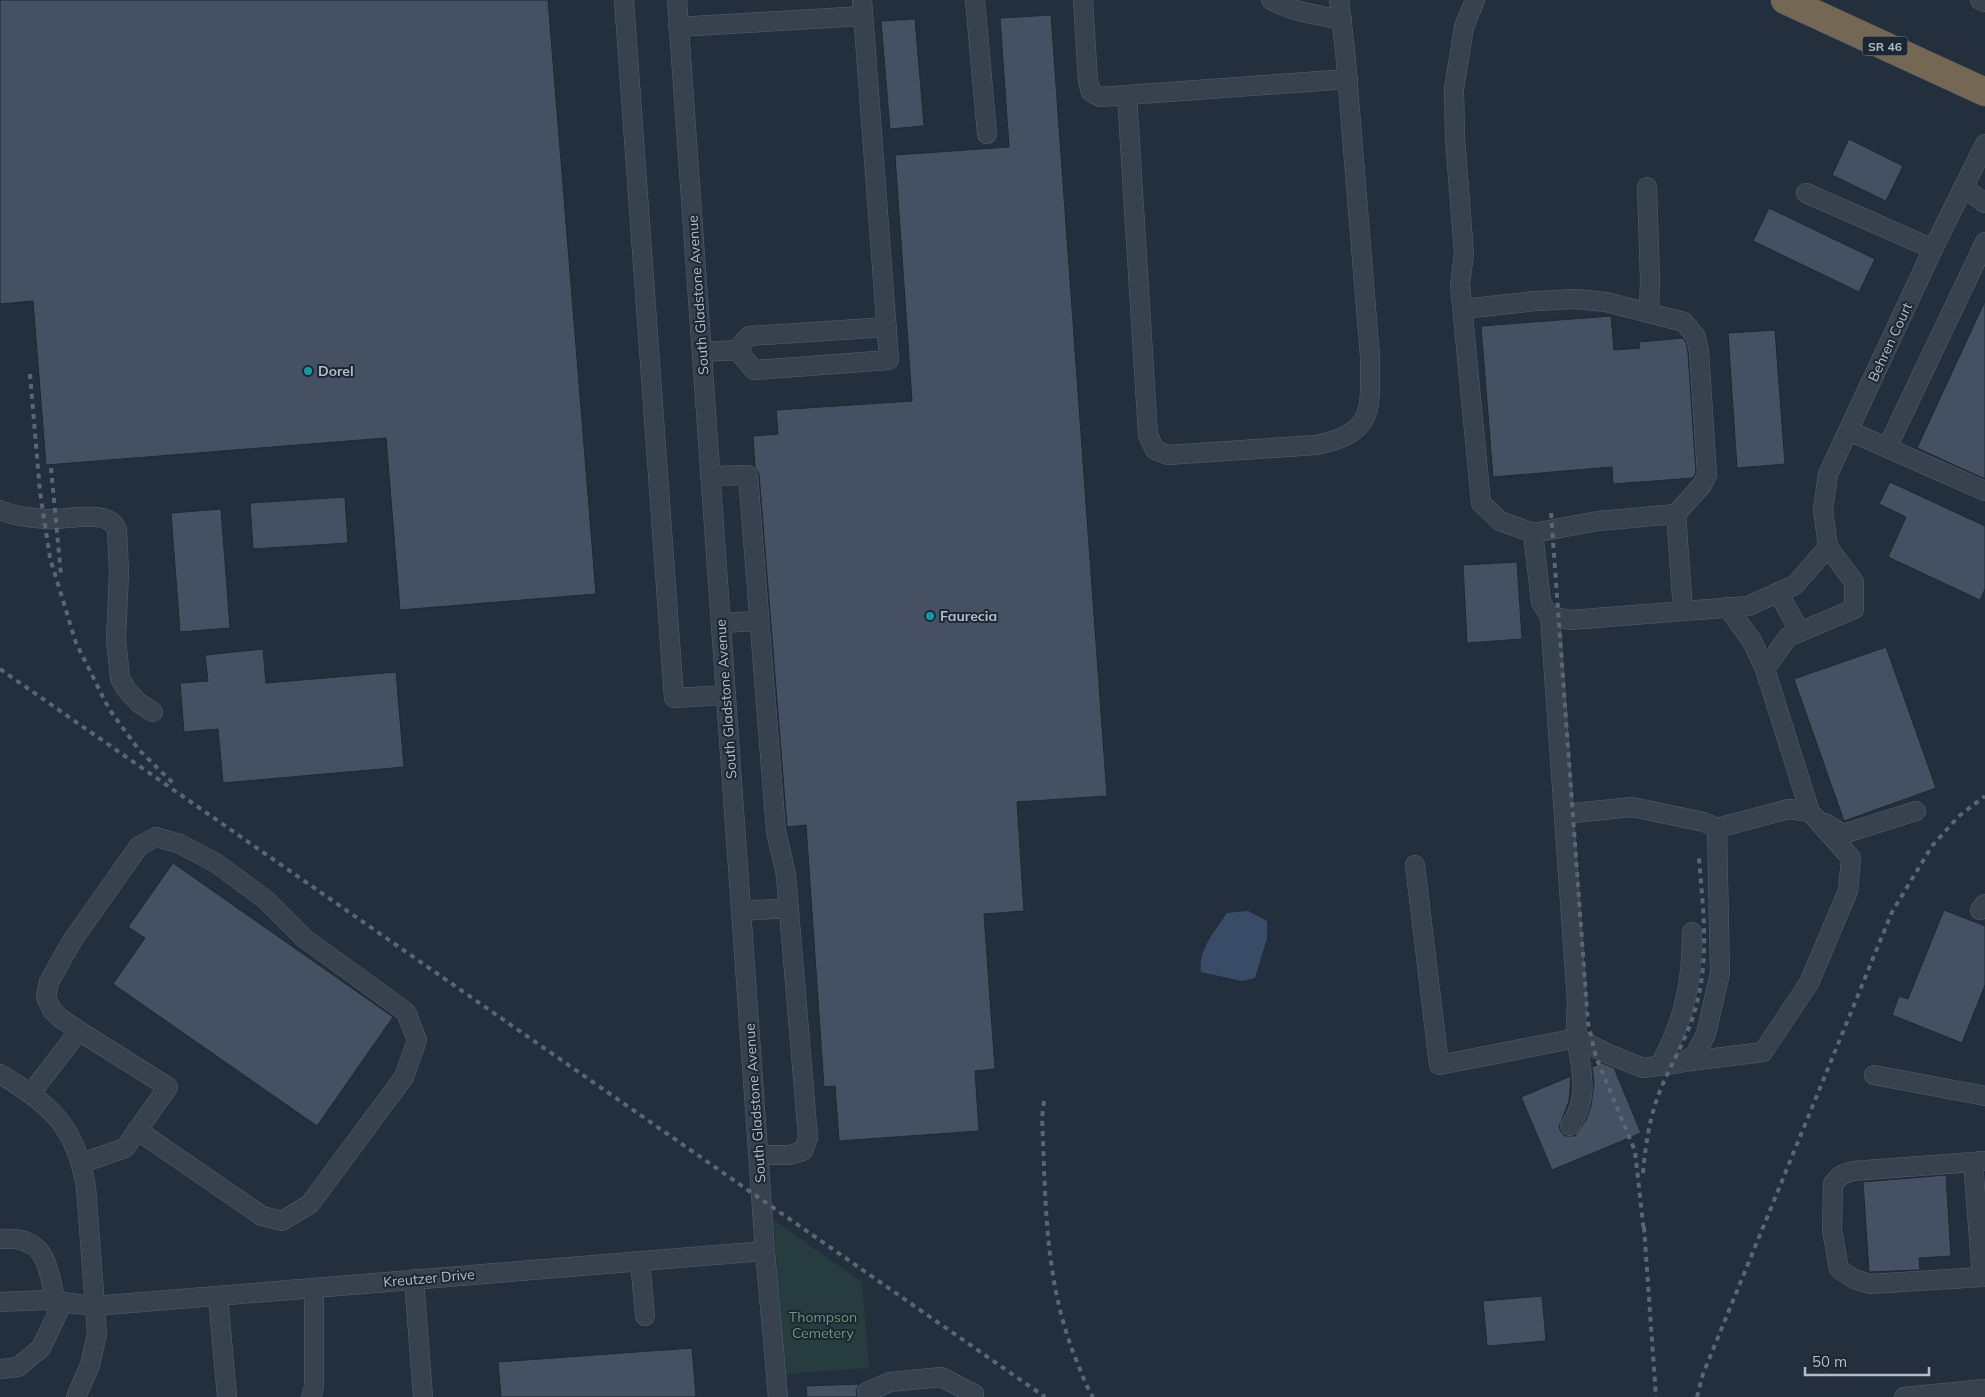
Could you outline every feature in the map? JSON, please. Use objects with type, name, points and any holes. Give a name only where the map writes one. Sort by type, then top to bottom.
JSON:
[{"type":"highway","name":"SR 46","points":[[1785,0],[1985,92]]},
{"type":"street","points":[[624,0],[674,698],[726,695]]},
{"type":"street","name":"South Gladstone Avenue","points":[[676,0],[765,1251],[778,1397]]},
{"type":"street","points":[[975,0],[987,134]]},
{"type":"street","points":[[1083,0],[1088,81],[1091,92],[1100,97],[1348,79]]},
{"type":"street","points":[[1271,0],[1286,8],[1342,20]]},
{"type":"street","points":[[1127,94],[1148,435],[1155,450],[1168,455],[1306,446],[1337,441],[1356,431],[1365,418],[1370,403],[1370,357],[1348,79],[1339,0]]},
{"type":"street","points":[[1463,310],[1536,301],[1576,299],[1606,302],[1684,322],[1696,337],[1699,352],[1707,475],[1702,485],[1676,514],[1598,520],[1533,533],[1500,521],[1481,502],[1460,284],[1464,254],[1454,138],[1454,89],[1464,27],[1475,0]]},
{"type":"street","points":[[678,27],[863,8],[889,360],[754,370],[737,350]]},
{"type":"street","name":"Behren Court","points":[[1828,547],[1823,510],[1828,474],[1933,249],[1985,144]]},
{"type":"street","points":[[1646,187],[1650,280],[1649,312]]},
{"type":"street","points":[[1964,188],[1985,203]]},
{"type":"street","points":[[1806,193],[1933,249]]},
{"type":"street","points":[[1887,448],[1985,242]]},
{"type":"street","points":[[702,352],[737,350],[749,336],[887,327]]},
{"type":"street","points":[[1849,431],[1985,491]]},
{"type":"street","points":[[710,476],[748,475],[776,831],[786,875],[808,1138],[803,1151],[790,1155],[759,1155]]},
{"type":"street","points":[[0,510],[46,519],[95,517],[108,519],[115,524],[119,572],[116,639],[120,678],[139,703],[152,712]]},
{"type":"street","points":[[1676,514],[1683,611]]},
{"type":"street","points":[[1533,533],[1542,602],[1550,616],[1577,1002],[1577,1038],[1583,1092],[1576,1117],[1570,1126]]},
{"type":"street","points":[[1550,616],[1570,620],[1748,606],[1795,585],[1828,547],[1854,582],[1854,609],[1788,637],[1765,669]]},
{"type":"street","points":[[1778,592],[1800,632]]},
{"type":"street","points":[[1415,865],[1438,1065],[1577,1038],[1606,1053],[1643,1068],[1763,1052],[1809,984],[1848,891],[1851,858],[1810,812],[1765,669],[1752,641],[1726,607]]},
{"type":"street","points":[[721,623],[759,621]]},
{"type":"street","points":[[1564,814],[1632,807],[1704,822],[1717,828],[1789,809],[1810,812],[1843,834],[1916,811]]},
{"type":"street","points":[[1680,1063],[1695,1055],[1706,1034],[1720,973],[1717,828]]},
{"type":"street","points":[[82,1163],[125,1148],[137,1130],[168,1088],[60,1018],[52,1010],[46,996],[49,982],[72,941],[139,846],[156,837],[180,844],[216,862],[266,900],[304,938],[406,1012],[413,1026],[416,1040],[404,1076],[310,1204],[282,1221],[262,1216],[137,1130]]},
{"type":"street","points":[[742,911],[789,908]]},
{"type":"street","points":[[1660,1065],[1675,1037],[1687,998],[1692,960],[1692,932]]},
{"type":"street","points":[[31,1093],[79,1031]]},
{"type":"street","points":[[0,1074],[31,1093],[54,1115],[72,1138],[82,1163],[86,1187],[97,1334],[90,1365],[76,1397]]},
{"type":"street","points":[[1874,1076],[1985,1096]]},
{"type":"street","points":[[1979,1161],[1983,1277],[1870,1284],[1854,1279],[1839,1269],[1832,1230],[1833,1184],[1841,1174],[1853,1171],[1979,1161]]},
{"type":"street","points":[[0,1239],[13,1238],[32,1244],[44,1256],[59,1302],[41,1348],[18,1367],[0,1369]]},
{"type":"street","name":"Kreutzer Drive","points":[[0,1302],[44,1300],[94,1306],[765,1251]]},
{"type":"street","points":[[640,1261],[645,1316]]},
{"type":"street","points":[[414,1280],[423,1397]]},
{"type":"street","points":[[311,1397],[314,1387],[314,1288]]},
{"type":"street","points":[[218,1296],[227,1397]]},
{"type":"street","points":[[867,1392],[890,1382],[941,1378],[974,1394],[974,1397]]},
{"type":"street","points":[[1904,1397],[1985,1389]]},
{"type":"green space","name":"Thompson Cemetery","points":[[774,1220],[862,1282],[869,1368],[784,1374]]},
{"type":"water","points":[[1248,911],[1267,921],[1267,938],[1255,978],[1242,981],[1201,972],[1202,956],[1205,948],[1227,913]]},
{"type":"building","name":"Dorel","points":[[0,0],[548,0],[596,594],[400,610],[386,438],[46,465],[33,301],[0,304]]},
{"type":"building","name":"Faurecia","points":[[1051,15],[1107,796],[1017,802],[1024,911],[984,914],[995,1069],[975,1071],[979,1131],[839,1141],[835,1086],[824,1087],[806,825],[787,827],[759,474],[755,467],[753,436],[778,434],[776,410],[912,401],[895,155],[1009,147],[1000,18]]},
{"type":"building","points":[[915,19],[924,126],[890,129],[881,21]]},
{"type":"building","points":[[1849,139],[1903,166],[1886,201],[1832,175]]},
{"type":"building","points":[[1769,208],[1875,259],[1859,292],[1753,241]]},
{"type":"building","points":[[1985,301],[1985,479],[1917,448]]},
{"type":"building","points":[[1611,316],[1614,350],[1640,348],[1639,342],[1683,338],[1686,342],[1696,473],[1693,478],[1613,484],[1612,467],[1493,477],[1481,326]]},
{"type":"building","points":[[1775,330],[1785,464],[1737,468],[1728,333]]},
{"type":"building","points":[[1890,482],[1985,526],[1985,589],[1980,600],[1888,557],[1906,517],[1879,504]]},
{"type":"building","points":[[345,497],[348,543],[253,549],[250,503]]},
{"type":"building","points":[[221,509],[230,628],[180,632],[171,513]]},
{"type":"building","points":[[1517,562],[1522,639],[1467,643],[1463,565]]},
{"type":"building","points":[[1886,647],[1936,788],[1844,821],[1794,679]]},
{"type":"building","points":[[263,649],[266,683],[396,672],[404,767],[223,783],[218,729],[184,732],[180,683],[208,681],[205,655]]},
{"type":"building","points":[[173,863],[393,1017],[317,1126],[113,984],[145,938],[128,927]]},
{"type":"building","points":[[1944,910],[1985,926],[1985,985],[1962,1043],[1892,1015],[1899,996],[1908,999]]},
{"type":"building","points":[[1602,1063],[1614,1068],[1641,1133],[1552,1170],[1521,1097],[1571,1076],[1569,1101],[1559,1127],[1565,1136],[1575,1136],[1586,1120],[1591,1106],[1594,1083],[1592,1067]]},
{"type":"building","points":[[1946,1175],[1951,1256],[1919,1258],[1920,1270],[1869,1272],[1863,1182]]},
{"type":"building","points":[[1542,1296],[1546,1341],[1487,1346],[1483,1301]]},
{"type":"building","points":[[692,1348],[696,1397],[501,1397],[498,1362]]},
{"type":"building","points":[[860,1384],[856,1390],[857,1397],[807,1397],[806,1386]]},
{"type":"railway","points":[[30,374],[40,492],[50,558],[76,643],[109,709],[139,750],[173,783]]},
{"type":"railway","points":[[51,468],[61,575]]},
{"type":"railway","points":[[1551,513],[1588,1023],[1596,1057],[1635,1151],[1644,1233]]},
{"type":"railway","points":[[0,669],[1045,1397]]},
{"type":"railway","points":[[1697,1397],[1703,1374],[1892,912],[1932,846],[1959,816],[1985,796]]},
{"type":"railway","points":[[1643,1173],[1647,1139],[1655,1105],[1691,1022],[1700,991],[1703,972],[1704,934],[1699,858]]},
{"type":"railway","points":[[1044,1101],[1042,1118],[1046,1211],[1052,1272],[1066,1332],[1082,1375],[1093,1397]]},
{"type":"railway","points":[[1644,1227],[1656,1397]]},
{"type":"place","name":"Dorel","points":[[308,371]]},
{"type":"place","name":"Faurecia","points":[[930,616]]}]
